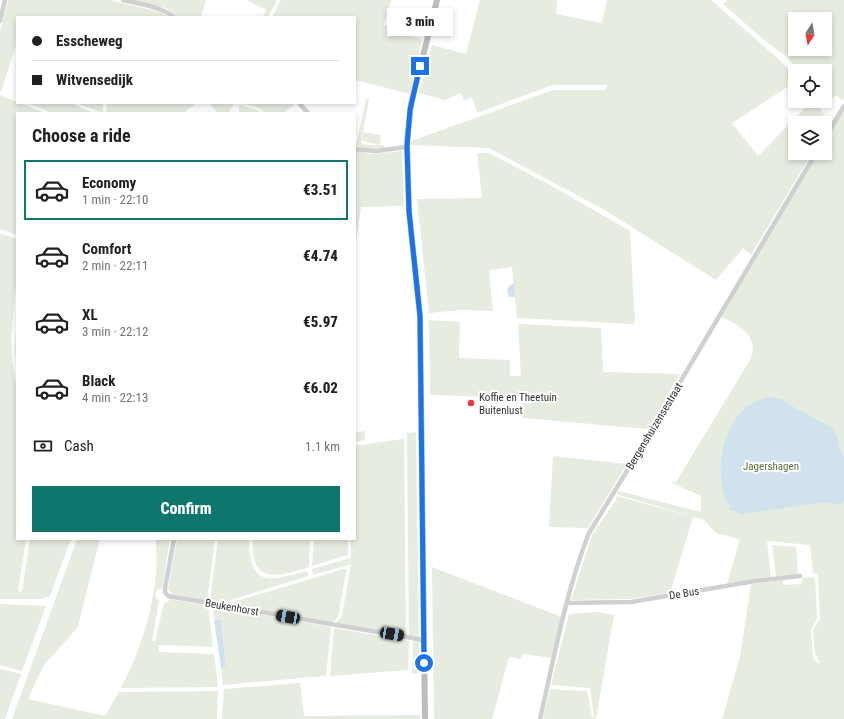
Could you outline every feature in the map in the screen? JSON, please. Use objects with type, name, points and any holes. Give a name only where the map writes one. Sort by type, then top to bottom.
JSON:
[{"type":"street","points":[[0,21],[4,0]]},
{"type":"street","points":[[123,0],[156,8],[172,16]]},
{"type":"street","points":[[425,719],[420,316],[409,211],[407,147],[411,104],[437,0]]},
{"type":"street","points":[[300,104],[307,112]]},
{"type":"street","points":[[832,127],[844,106]]},
{"type":"street","points":[[356,149],[376,151],[407,147]]},
{"type":"street","name":"Bergenshuizensestraat","points":[[540,719],[568,603],[589,533],[812,160]]},
{"type":"street","name":"Beukenhorst","points":[[174,540],[165,588],[165,592],[168,596],[424,641]]},
{"type":"street","name":"De Bus","points":[[568,603],[631,602],[755,581],[800,576]]},
{"type":"green space","points":[[8,0],[110,0],[160,12],[168,16],[16,16],[16,45],[1,92],[0,32]]},
{"type":"green space","points":[[131,0],[206,0],[201,16],[177,16],[166,8]]},
{"type":"green space","points":[[247,0],[277,0],[269,16],[263,16],[266,10]]},
{"type":"green space","points":[[281,0],[391,0],[384,25],[422,40],[410,94],[356,80],[356,16],[273,16]]},
{"type":"green space","points":[[480,0],[557,0],[556,14],[602,23],[607,0],[711,0],[788,69],[788,87],[732,123],[758,156],[788,125],[788,160],[808,160],[751,255],[743,248],[716,280],[603,209],[489,148],[411,145],[411,141],[553,90],[604,90],[607,87],[607,85],[553,85],[477,113],[472,97],[464,101],[461,93],[445,100],[419,93],[432,45],[466,54]]},
{"type":"green space","points":[[727,0],[844,0],[843,101],[836,95],[832,98],[832,64],[792,64],[786,56],[764,40],[723,4]]},
{"type":"green space","points":[[0,95],[16,102],[16,104],[22,104],[42,112],[16,112],[16,235],[0,229]]},
{"type":"green space","points":[[366,99],[369,99],[361,143],[368,145],[384,145],[385,148],[364,148],[356,146]]},
{"type":"green space","points":[[30,104],[72,104],[92,112],[50,112]]},
{"type":"green space","points":[[79,104],[103,104],[103,112]]},
{"type":"green space","points":[[107,104],[195,104],[184,112],[106,112]]},
{"type":"green space","points":[[210,104],[234,104],[229,112],[217,112]]},
{"type":"green space","points":[[246,104],[294,105],[284,112],[264,112],[261,109]]},
{"type":"green space","points":[[239,105],[258,110],[260,112],[239,112]]},
{"type":"green space","points":[[805,108],[819,108],[825,116],[797,116]]},
{"type":"green space","name":"Jagershagen","points":[[844,110],[844,719],[722,719],[740,657],[751,584],[783,580],[783,585],[801,584],[802,578],[812,577],[815,579],[817,619],[811,630],[813,659],[820,663],[815,653],[813,630],[820,619],[818,579],[817,574],[813,573],[810,545],[767,541],[771,578],[727,584],[740,539],[716,533],[704,520],[616,494],[619,491],[701,512],[701,496],[672,483],[672,481],[676,482],[750,360],[753,352],[750,338],[746,332],[741,327],[721,317],[810,160],[832,160],[832,125]]},
{"type":"green space","points":[[363,132],[381,135],[380,145],[362,141]]},
{"type":"green space","points":[[356,150],[371,154],[402,151],[404,206],[361,207],[356,242]]},
{"type":"green space","points":[[477,153],[489,153],[550,185],[630,231],[635,321],[633,324],[517,318],[512,267],[489,270],[493,311],[462,310],[429,313],[417,199],[482,198]]},
{"type":"green space","points":[[0,233],[16,239],[16,286],[11,337],[12,361],[16,384],[16,540],[26,540],[18,591],[22,592],[30,540],[71,540],[50,596],[43,599],[0,599]]},
{"type":"green space","points":[[429,320],[460,322],[459,358],[510,360],[510,376],[521,376],[518,325],[520,324],[601,328],[603,372],[680,374],[648,429],[523,418],[522,398],[430,395]]},
{"type":"green space","points":[[16,332],[16,354],[15,354]]},
{"type":"green space","points":[[365,431],[365,440],[356,442],[356,433]]},
{"type":"green space","points":[[416,432],[419,638],[409,636],[407,433]]},
{"type":"green space","points":[[404,439],[406,635],[336,623],[342,616],[351,564],[313,575],[312,569],[351,558],[351,540],[356,540],[356,446]]},
{"type":"green space","points":[[553,456],[627,464],[588,528],[549,527]]},
{"type":"green space","points":[[617,496],[693,517],[670,593],[629,599],[571,600],[592,535],[616,500]]},
{"type":"green space","points":[[77,540],[100,540],[78,627],[44,665],[28,699],[105,716],[119,692],[218,691],[217,719],[12,719]]},
{"type":"green space","points":[[156,540],[170,540],[162,589],[158,589],[156,594],[159,601],[152,641],[155,641],[164,603],[170,599],[208,606],[213,647],[159,645],[159,652],[214,654],[218,687],[121,688],[134,661],[144,632],[152,602],[156,573]]},
{"type":"green space","points":[[177,540],[215,540],[207,601],[172,594],[168,589]]},
{"type":"green space","points":[[218,540],[249,540],[250,555],[253,567],[258,574],[265,578],[283,577],[308,571],[308,576],[221,603],[210,602]]},
{"type":"green space","points":[[253,540],[310,540],[309,567],[286,573],[276,575],[261,571],[256,564],[253,554]]},
{"type":"green space","points":[[314,540],[348,540],[348,555],[312,566]]},
{"type":"green space","points":[[772,545],[796,547],[798,575],[776,577]]},
{"type":"green space","points":[[432,567],[562,617],[551,658],[524,654],[520,659],[509,657],[492,719],[434,719]]},
{"type":"green space","points":[[347,569],[338,617],[332,623],[227,604]]},
{"type":"green space","points":[[0,604],[46,606],[22,671],[0,665]]},
{"type":"green space","points":[[213,606],[331,627],[326,676],[223,685],[221,668],[226,666],[221,620],[214,620]]},
{"type":"green space","points":[[596,612],[614,615],[596,719],[543,719],[550,689],[587,691],[592,717],[594,717],[590,688],[551,685],[569,614]]},
{"type":"green space","points":[[334,628],[409,641],[408,670],[330,676]]},
{"type":"green space","points":[[413,641],[419,642],[419,673],[412,674]]},
{"type":"green space","points":[[0,669],[21,674],[5,719],[0,719]]},
{"type":"green space","points":[[300,683],[304,716],[420,715],[420,719],[222,719],[224,689]]},
{"type":"water","points":[[514,283],[515,297],[509,297],[507,290],[509,286]]},
{"type":"water","points":[[771,397],[783,400],[833,428],[838,437],[839,448],[844,457],[844,501],[840,505],[825,502],[742,514],[729,510],[730,506],[726,500],[721,480],[722,454],[725,440],[738,416],[747,407],[758,400]]},
{"type":"water","points":[[214,620],[221,620],[226,666],[221,668]]},
{"type":"place","name":"Koffie en Theetuin Buitenlust","points":[[471,403]]},
{"type":"route","points":[[420,66],[410,110],[407,147],[407,172],[413,256],[420,316],[424,663]]}]
